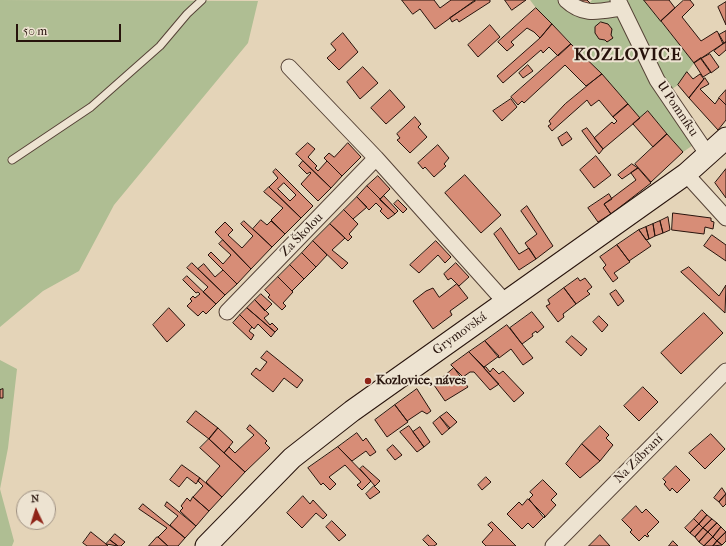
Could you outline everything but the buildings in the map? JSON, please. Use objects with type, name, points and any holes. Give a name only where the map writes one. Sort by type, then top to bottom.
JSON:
[{"type":"main road","name":"Grymovská","points":[[206,546],[292,458],[352,411],[686,174],[726,138]]},
{"type":"street","name":"U Pomníku","points":[[566,0],[590,13],[620,4],[658,80],[708,155]]},
{"type":"street","points":[[288,67],[376,158],[505,302]]},
{"type":"street","name":"Za Školou","points":[[227,312],[376,158]]},
{"type":"street","points":[[686,174],[726,218]]},
{"type":"street","name":"Na Zábraní","points":[[553,546],[726,371]]},
{"type":"lane","points":[[12,160],[91,107],[160,46],[187,14],[202,0]]},
{"type":"green space","points":[[0,0],[258,1],[248,43],[114,205],[79,271],[43,291],[0,327]]},
{"type":"green space","points":[[530,0],[572,0],[586,7],[592,0],[644,0],[694,63],[678,85],[666,93],[699,141],[683,152],[648,111],[640,118],[602,74],[536,8]]},
{"type":"green space","points":[[0,360],[17,369],[8,448],[0,489]]},
{"type":"green space","points":[[0,489],[14,541],[12,546],[0,546]]},
{"type":"place","name":"Kozlovice, náves","points":[[368,381]]},
{"type":"district","name":"KOZLOVICE","points":[[628,56]]}]
